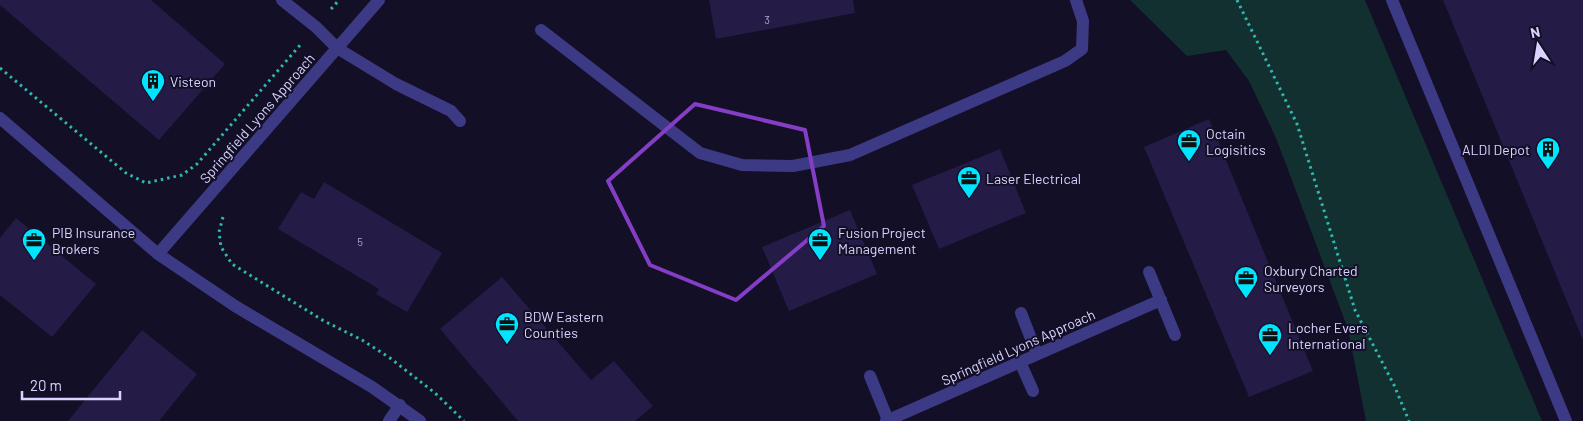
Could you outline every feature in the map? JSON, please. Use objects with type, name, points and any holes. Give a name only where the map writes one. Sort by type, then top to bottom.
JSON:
[{"type":"street","points":[[282,0],[316,27],[337,48],[396,84],[451,111],[460,121]]},
{"type":"street","name":"Springfield Lyons Approach","points":[[158,254],[379,0]]},
{"type":"street","points":[[541,30],[700,153],[742,165],[793,166],[850,155],[1065,61],[1082,49],[1083,21],[1076,0]]},
{"type":"street","points":[[1392,0],[1566,421]]},
{"type":"street","points":[[3,126],[158,254],[235,306],[400,405],[420,421]]},
{"type":"street","points":[[1149,272],[1175,335]]},
{"type":"street","name":"Springfield Lyons Approach","points":[[887,421],[1161,300]]},
{"type":"street","points":[[1020,314],[1037,354]]},
{"type":"street","points":[[1020,362],[1033,391]]},
{"type":"street","points":[[870,376],[887,421]]},
{"type":"street","points":[[389,421],[400,405]]},
{"type":"path","points":[[0,68],[126,173],[146,183],[182,175],[198,164],[339,0]]},
{"type":"path","points":[[1237,0],[1297,124],[1355,310],[1394,385],[1409,421]]},
{"type":"path","points":[[228,211],[222,217],[219,232],[222,247],[232,264],[324,321],[362,340],[390,358],[435,393],[464,421]]},
{"type":"highlighted area","points":[[695,104],[805,130],[824,226],[736,300],[650,265],[608,181]]},
{"type":"green space","points":[[1130,0],[1365,0],[1542,421],[1366,421],[1348,329],[1276,138],[1249,81],[1226,50],[1187,56]]},
{"type":"building","name":"Visteon","points":[[0,0],[151,0],[225,64],[159,140],[0,5]]},
{"type":"building","points":[[709,0],[853,0],[855,13],[716,39]]},
{"type":"building","name":"ALDI Depot","points":[[1443,0],[1583,0],[1583,338],[1582,338]]},
{"type":"building","points":[[1209,119],[1313,371],[1249,397],[1144,147]]},
{"type":"building","name":"Laser Electrical","points":[[1000,149],[1026,213],[939,249],[912,185]]},
{"type":"building","points":[[324,182],[442,253],[407,312],[376,294],[379,289],[278,229],[301,192],[314,199]]},
{"type":"building","name":"Fusion Project Management","points":[[850,210],[877,274],[789,311],[762,247]]},
{"type":"building","name":"PIB Insurance Brokers","points":[[16,218],[96,284],[52,337],[0,295],[0,238]]},
{"type":"building","name":"BDW Eastern Counties","points":[[502,277],[591,380],[614,361],[653,406],[635,421],[518,421],[440,329]]},
{"type":"building","points":[[142,330],[197,374],[159,421],[68,421]]},
{"type":"place","name":"Visteon","points":[[153,102]]},
{"type":"place","name":"Octain Logisitics","points":[[1189,162]]},
{"type":"place","name":"ALDI Depot","points":[[1548,170]]},
{"type":"place","name":"Laser Electrical","points":[[969,199]]},
{"type":"place","name":"PIB Insurance Brokers","points":[[34,261]]},
{"type":"place","name":"Fusion Project Management","points":[[820,261]]},
{"type":"place","name":"Oxbury Charted Surveyors","points":[[1246,299]]},
{"type":"place","name":"BDW Eastern Counties","points":[[507,345]]},
{"type":"place","name":"Locher Evers International","points":[[1270,356]]}]
